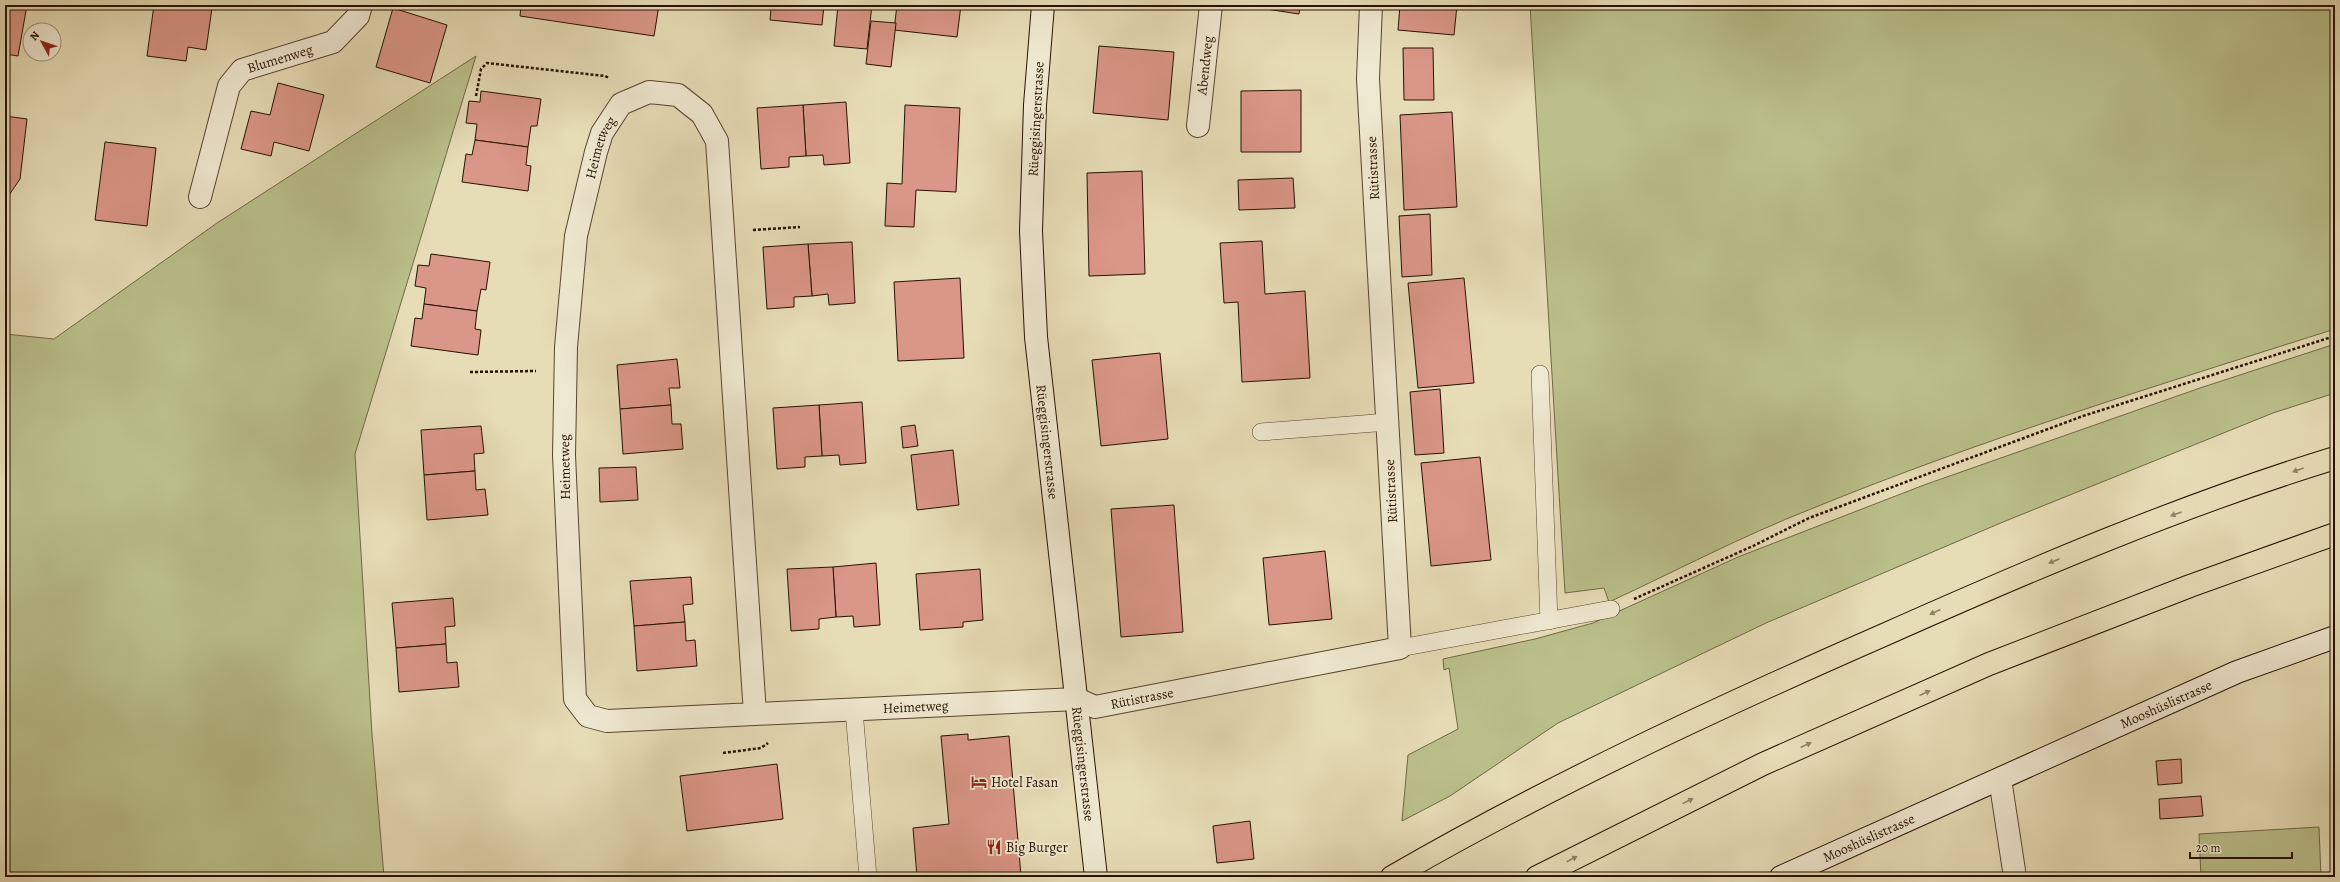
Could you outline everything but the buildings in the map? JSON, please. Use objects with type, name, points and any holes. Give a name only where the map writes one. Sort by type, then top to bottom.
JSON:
[{"type":"highway","points":[[1392,877],[1424,858],[1510,812],[1628,751],[1739,698],[2063,557],[2163,519],[2335,458]]},
{"type":"highway","points":[[1537,877],[1763,764],[1989,664],[2190,586],[2335,534]]},
{"type":"street","name":"Blumenweg","points":[[200,197],[229,86],[242,70],[333,42],[358,16],[361,5]]},
{"type":"street","name":"Rüeggisingerstrasse","points":[[1043,5],[1035,106],[1031,231],[1036,337],[1096,877]]},
{"type":"street","name":"Abendweg","points":[[1198,126],[1212,5]]},
{"type":"street","name":"Rütistrasse","points":[[1077,700],[1095,707],[1400,648],[1368,79],[1371,5]]},
{"type":"street","name":"Heimetweg","points":[[755,714],[717,141],[702,114],[678,95],[649,92],[621,104],[602,133],[578,228],[566,370],[564,455],[574,699],[588,716],[607,721],[1077,700]]},
{"type":"street","name":"Mooshüslistrasse","points":[[1781,877],[2237,672],[2335,637]]},
{"type":"street","points":[[2000,779],[2015,877]]},
{"type":"lane","points":[[1540,374],[1549,621]]},
{"type":"lane","points":[[1261,432],[1388,422]]},
{"type":"lane","points":[[1400,648],[1611,609]]},
{"type":"lane","points":[[854,710],[868,877]]},
{"type":"path","points":[[476,96],[482,69],[487,63],[605,76],[615,82],[630,100]]},
{"type":"path","points":[[723,232],[800,227]]},
{"type":"path","points":[[1611,609],[1753,546],[1824,512],[2083,416],[2335,336]]},
{"type":"path","points":[[470,372],[566,370]]},
{"type":"green space","points":[[1530,5],[2335,5],[2335,329],[2071,414],[1875,483],[1785,519],[1609,602],[1604,588],[1565,593]]},
{"type":"green space","points":[[476,56],[355,454],[372,734],[384,877],[5,877],[5,334],[54,339],[217,223]]},
{"type":"green space","points":[[2335,344],[2335,393],[2273,413],[2003,522],[1766,623],[1558,723],[1450,796],[1402,821],[1408,755],[1458,729],[1449,668],[1444,670],[1443,659],[1535,639],[1593,623],[1738,557],[1924,485],[2200,388]]},
{"type":"green space","points":[[2319,827],[2321,877],[2201,877],[2199,834]]},
{"type":"place","name":"Hotel Fasan","points":[[979,782]]},
{"type":"place","name":"Big Burger","points":[[994,847]]}]
